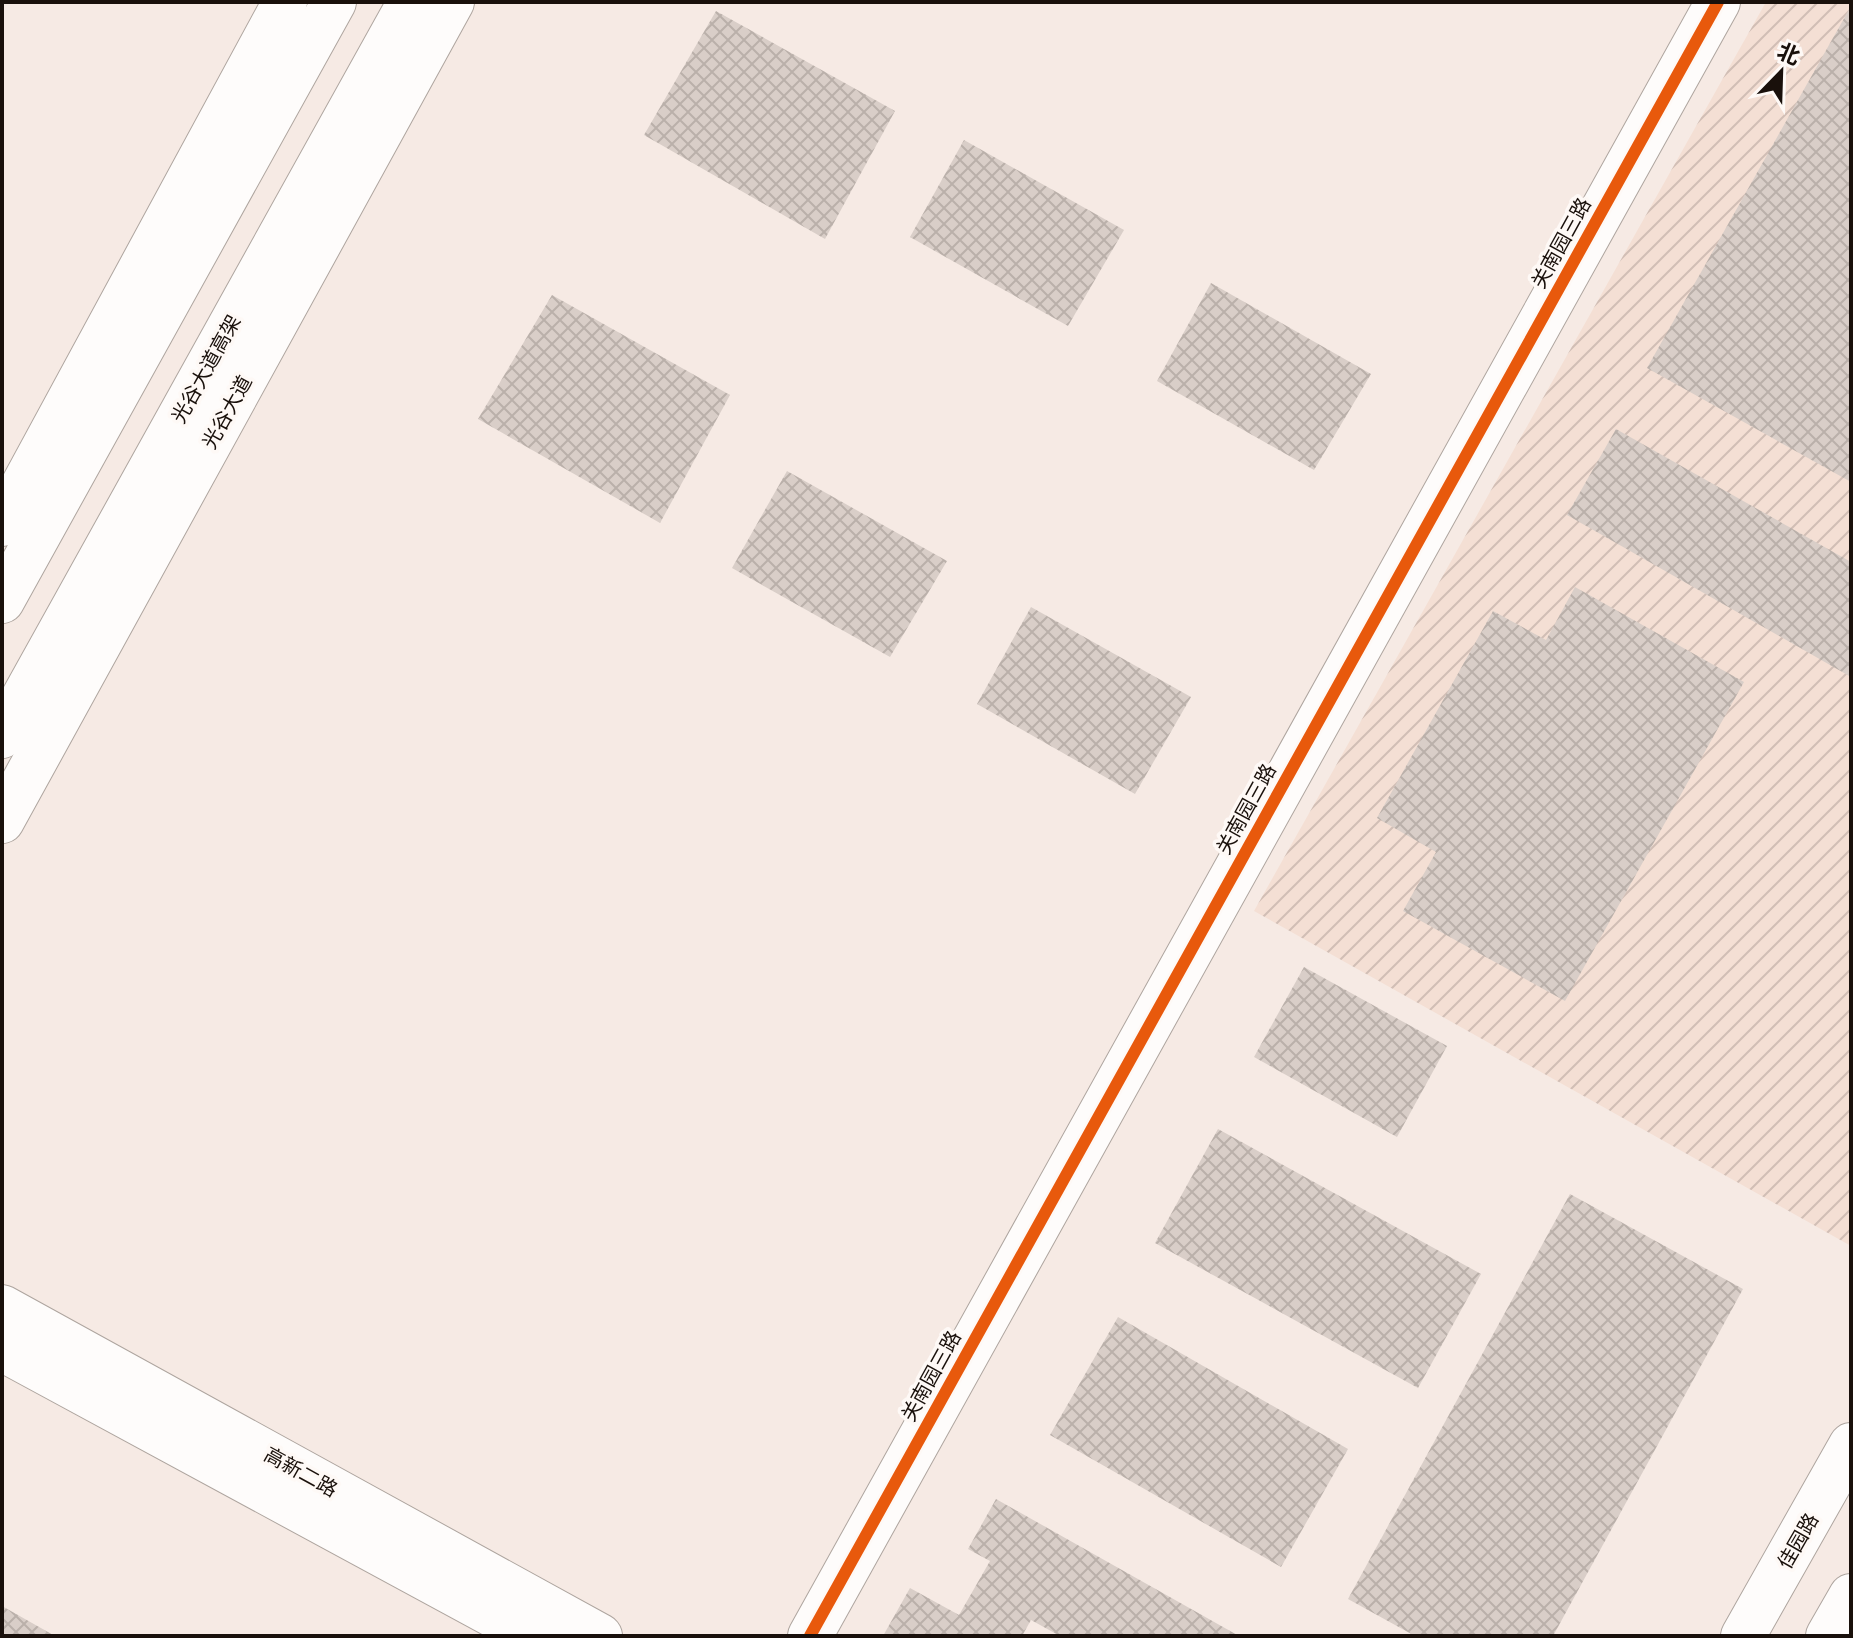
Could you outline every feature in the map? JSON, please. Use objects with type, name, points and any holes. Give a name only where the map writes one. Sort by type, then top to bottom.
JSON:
[{"type":"main road","points":[[2,524],[285,2]]},
{"type":"main road","points":[[2,601],[334,2]]},
{"type":"main road","name":"光谷大道高架","points":[[2,736],[410,2]]},
{"type":"main road","name":"光谷大道","points":[[2,821],[452,2]]},
{"type":"main road","name":"关南园三路","points":[[810,1636],[1718,2]]},
{"type":"main road","name":"高新二路","points":[[2,1307],[600,1636]]},
{"type":"main road","name":"高新二路","points":[[2,1349],[532,1636]]},
{"type":"main road","name":"佳园路","points":[[1743,1636],[1851,1445]]},
{"type":"main road","points":[[1828,1636],[1851,1596]]},
{"type":"shaded area","points":[[1766,2],[1851,2],[1851,1246],[1254,911]]},
{"type":"building","points":[[1851,6],[1851,482],[1647,368]]},
{"type":"building","points":[[716,11],[895,111],[825,239],[644,135]]},
{"type":"building","points":[[964,140],[1124,230],[1068,326],[910,237]]},
{"type":"building","points":[[1211,283],[1371,374],[1314,470],[1157,381]]},
{"type":"building","points":[[552,295],[730,395],[660,523],[478,419]]},
{"type":"building","points":[[1616,429],[1851,562],[1851,677],[1567,515]]},
{"type":"building","points":[[787,471],[947,561],[890,657],[732,568]]},
{"type":"building","points":[[1575,587],[1744,682],[1565,1001],[1403,911],[1436,852],[1377,818],[1493,611],[1546,640]]},
{"type":"building","points":[[1031,607],[1191,697],[1135,794],[977,704]]},
{"type":"building","points":[[1304,967],[1447,1046],[1397,1137],[1254,1057]]},
{"type":"building","points":[[1218,1129],[1481,1274],[1418,1388],[1155,1243]]},
{"type":"building","points":[[1570,1194],[1743,1289],[1553,1636],[1415,1636],[1348,1599]]},
{"type":"building","points":[[1118,1317],[1348,1449],[1281,1567],[1050,1435]]},
{"type":"building","points":[[996,1499],[1239,1636],[1060,1636],[1031,1620],[1022,1636],[883,1636],[910,1588],[959,1615],[990,1561],[968,1549]]},
{"type":"building","points":[[2,1606],[55,1636],[2,1636]]},
{"type":"cycle path","points":[[810,1636],[1718,2]]}]
